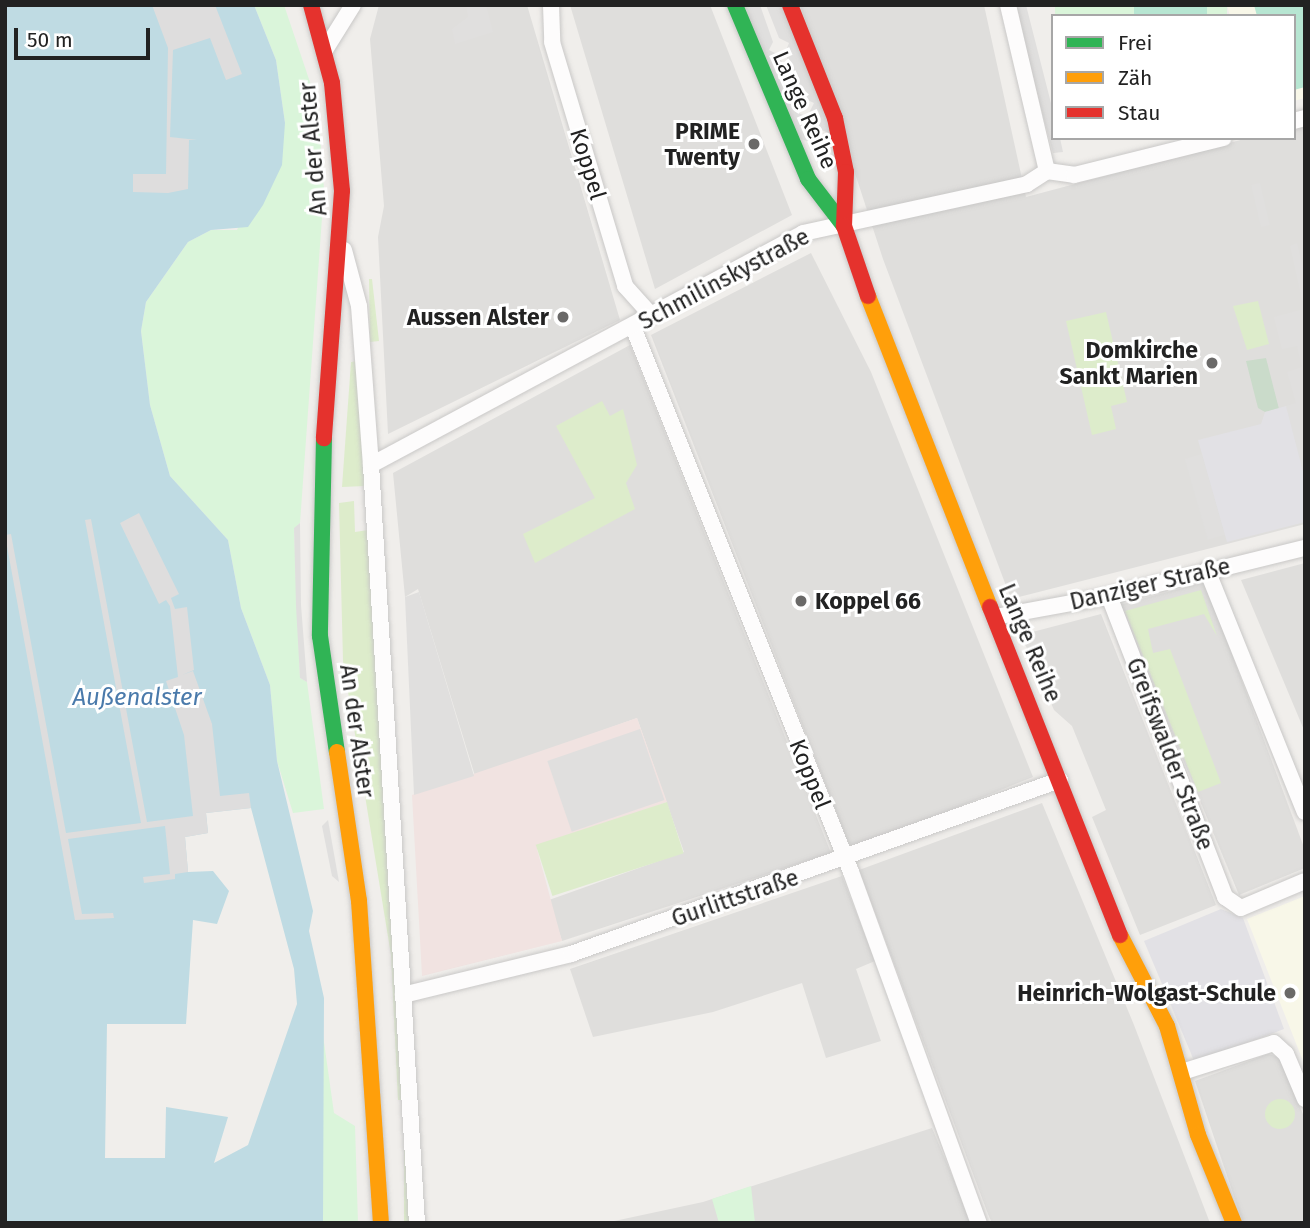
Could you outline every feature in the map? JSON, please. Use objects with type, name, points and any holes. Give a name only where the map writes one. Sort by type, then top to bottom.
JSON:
[{"type":"street","name":"An der Alster","points":[[311,5],[325,50],[338,130],[342,244],[318,592],[329,713],[359,901],[381,1223]]},
{"type":"street","name":"An der Alster","points":[[325,50],[353,5]]},
{"type":"street","name":"Koppel","points":[[551,5],[552,42],[625,286],[650,314]]},
{"type":"street","name":"Lange Reihe","points":[[735,5],[804,172],[844,226],[1110,915],[1147,978],[1234,1223]]},
{"type":"street","name":"Lange Reihe","points":[[790,5],[835,118],[843,158],[844,226]]},
{"type":"street","points":[[1008,5],[1047,171],[1074,175],[1215,140]]},
{"type":"street","points":[[804,172],[824,177],[843,158]]},
{"type":"street","name":"Schmilinskystraße","points":[[371,465],[633,327],[650,314],[803,233],[1027,184],[1047,171]]},
{"type":"street","name":"An der Alster","points":[[342,244],[359,306],[417,1223]]},
{"type":"street","name":"Koppel","points":[[633,327],[845,860],[979,1223]]},
{"type":"street","name":"Danziger Straße","points":[[995,617],[1109,596],[1305,548]]},
{"type":"street","points":[[1207,570],[1305,812]]},
{"type":"street","name":"Greifswalder Straße","points":[[1109,596],[1225,897],[1236,908],[1305,881]]},
{"type":"street","name":"Gurlittstraße","points":[[403,995],[570,954],[845,860],[1060,780]]},
{"type":"street","points":[[1181,1072],[1278,1044],[1305,1099]]},
{"type":"shaded area","points":[[379,5],[527,5],[620,320],[388,434],[378,237],[384,206],[370,39]]},
{"type":"shaded area","points":[[466,5],[486,5],[493,32],[455,44],[452,29],[468,17]]},
{"type":"shaded area","points":[[570,5],[710,5],[792,215],[655,289]]},
{"type":"shaded area","points":[[740,5],[760,5],[773,42],[769,50],[779,55],[798,102],[794,111],[803,115],[815,143],[800,139]]},
{"type":"shaded area","points":[[766,5],[784,5],[833,135],[815,127],[809,113],[814,103],[803,98],[785,53],[789,43],[779,38]]},
{"type":"shaded area","points":[[800,5],[984,5],[1026,197],[1240,140],[1296,140],[1296,125],[1305,123],[1305,524],[1011,599],[883,259]]},
{"type":"shaded area","points":[[1013,5],[1026,5],[1051,103],[1051,140],[1060,140],[1063,152],[1053,153]]},
{"type":"shaded area","points":[[1227,5],[1305,5],[1305,98],[1296,100],[1296,14],[1229,14]]},
{"type":"shaded area","points":[[1260,183],[1270,225],[1261,227],[1251,185]]},
{"type":"shaded area","points":[[1297,243],[1305,277],[1305,479],[1286,406],[1296,403],[1287,372],[1302,367],[1297,346],[1282,349],[1274,317],[1304,309],[1290,246]]},
{"type":"shaded area","points":[[811,253],[871,372],[1033,777],[851,850],[651,335]]},
{"type":"shaded area","points":[[630,345],[831,853],[562,941],[549,900],[684,852],[637,718],[475,776],[418,589],[405,597],[393,473]]},
{"type":"shaded area","points":[[1286,406],[1305,479],[1305,522],[1227,542],[1198,440],[1261,424],[1265,412]]},
{"type":"shaded area","points":[[1202,454],[1225,535],[1208,540],[1185,459]]},
{"type":"shaded area","points":[[300,523],[301,605],[307,682],[300,678],[296,606],[294,528]]},
{"type":"shaded area","points":[[1305,563],[1305,730],[1304,730],[1241,580]]},
{"type":"shaded area","points":[[1205,582],[1305,850],[1305,868],[1239,895],[1119,605]]},
{"type":"shaded area","points":[[419,592],[474,776],[414,795],[405,597]]},
{"type":"shaded area","points":[[1101,614],[1216,905],[1140,935],[1092,817],[1106,810],[1072,726],[1054,710],[1021,635]]},
{"type":"shaded area","points":[[637,718],[667,802],[537,849],[562,941],[422,976],[412,795]]},
{"type":"shaded area","points":[[640,729],[664,800],[572,832],[547,761]]},
{"type":"shaded area","points":[[1042,803],[1134,1025],[1210,1223],[992,1223],[988,1214],[859,870]]},
{"type":"shaded area","points":[[328,820],[339,882],[332,876],[322,826]]},
{"type":"shaded area","points":[[842,876],[875,961],[856,969],[881,1041],[826,1058],[802,983],[713,1012],[593,1037],[570,969]]},
{"type":"shaded area","name":"Heinrich-Wolgast-Schule","points":[[1305,896],[1305,1066],[1247,919]]},
{"type":"shaded area","points":[[1221,909],[1243,918],[1284,1029],[1195,1063],[1144,941]]},
{"type":"shaded area","points":[[1268,1054],[1280,1057],[1305,1119],[1305,1223],[1243,1223],[1195,1081]]},
{"type":"shaded area","points":[[932,1128],[972,1223],[605,1223],[703,1202]]},
{"type":"green space","points":[[254,5],[284,5],[318,106],[324,190],[300,523],[294,529],[300,678],[307,682],[324,809],[293,813],[277,761],[270,685],[241,608],[228,540],[170,476],[150,405],[141,331],[146,302],[188,242],[211,230],[237,230],[285,123],[276,60]]},
{"type":"green space","points":[[1055,5],[1227,5],[1227,14],[1055,14]]},
{"type":"green space","points":[[1134,5],[1207,5],[1207,14],[1134,14]]},
{"type":"green space","points":[[1254,5],[1305,5],[1305,87],[1296,89],[1296,14],[1256,14]]},
{"type":"green space","points":[[369,279],[372,279],[379,341],[370,342]]},
{"type":"green space","points":[[1258,301],[1269,344],[1247,350],[1233,306]]},
{"type":"green space","points":[[1106,312],[1127,402],[1111,406],[1116,429],[1092,435],[1066,321]]},
{"type":"green space","points":[[1266,358],[1279,409],[1265,412],[1258,408],[1246,361]]},
{"type":"green space","points":[[357,361],[365,486],[342,487],[351,362]]},
{"type":"green space","points":[[602,401],[610,416],[623,409],[637,465],[626,483],[635,509],[535,563],[523,534],[595,498],[556,426]]},
{"type":"green space","points":[[354,501],[355,532],[368,530],[403,1100],[398,1100],[391,955],[343,661],[339,503]]},
{"type":"green space","points":[[1201,590],[1217,636],[1204,614],[1148,629],[1153,653],[1170,649],[1221,783],[1198,792],[1125,611]]},
{"type":"green space","points":[[667,802],[684,853],[552,896],[536,845]]},
{"type":"green space","points":[[321,1021],[334,1113],[355,1126],[358,1223],[323,1223]]},
{"type":"green space","points":[[1280,1099],[1291,1103],[1295,1114],[1291,1125],[1280,1129],[1269,1125],[1265,1114],[1269,1103]]},
{"type":"green space","points":[[404,1112],[410,1223],[404,1223]]},
{"type":"green space","points":[[751,1186],[755,1223],[719,1223],[712,1199]]},
{"type":"water","name":"Außenalster","points":[[5,5],[254,5],[276,60],[285,123],[282,165],[263,205],[248,227],[211,230],[188,242],[146,302],[141,331],[150,405],[170,476],[228,540],[241,608],[270,685],[277,761],[313,911],[309,931],[324,998],[323,1223],[5,1223]],"holes":[[[251,808],[294,969],[297,1004],[248,1145],[214,1163],[228,1117],[166,1107],[165,1158],[105,1158],[107,1024],[186,1024],[193,920],[217,924],[229,891],[213,871],[188,872],[185,837],[208,833],[206,813]]]},
{"type":"pier","points":[[152,5],[215,5],[242,74],[226,80],[210,38],[173,50],[170,137],[197,140],[189,140],[188,189],[168,193],[133,192],[133,174],[166,174],[168,48]]},
{"type":"pier","points":[[139,513],[179,594],[171,598],[175,609],[187,607],[194,670],[182,675],[193,671],[212,724],[220,796],[249,793],[251,808],[206,813],[208,833],[185,837],[188,872],[175,874],[175,879],[144,883],[143,877],[170,874],[165,826],[68,839],[82,914],[113,913],[114,918],[75,920],[5,535],[11,534],[66,833],[141,823],[85,520],[91,519],[147,822],[193,816],[184,735],[166,681],[178,677],[170,606],[166,600],[159,604],[120,523]]},
{"type":"traffic: fast","points":[[735,5],[808,179],[844,226]]},
{"type":"traffic: fast","points":[[324,438],[320,636],[337,752]]},
{"type":"traffic: slow","points":[[868,296],[990,607]]},
{"type":"traffic: slow","points":[[337,752],[359,901],[381,1223]]},
{"type":"traffic: slow","points":[[1120,935],[1167,1026],[1198,1135],[1234,1223]]},
{"type":"traffic: jam","points":[[311,5],[332,83],[342,191],[324,438]]},
{"type":"traffic: jam","points":[[790,5],[835,118],[846,172],[844,226],[868,296]]},
{"type":"traffic: jam","points":[[990,607],[1120,935]]},
{"type":"place","name":"PRIME Twenty","points":[[754,144]]},
{"type":"place","name":"Aussen Alster","points":[[563,317]]},
{"type":"place","name":"Domkirche Sankt Marien","points":[[1212,363]]},
{"type":"place","name":"Koppel 66","points":[[801,601]]},
{"type":"place","name":"Heinrich-Wolgast-Schule","points":[[1290,993]]}]
